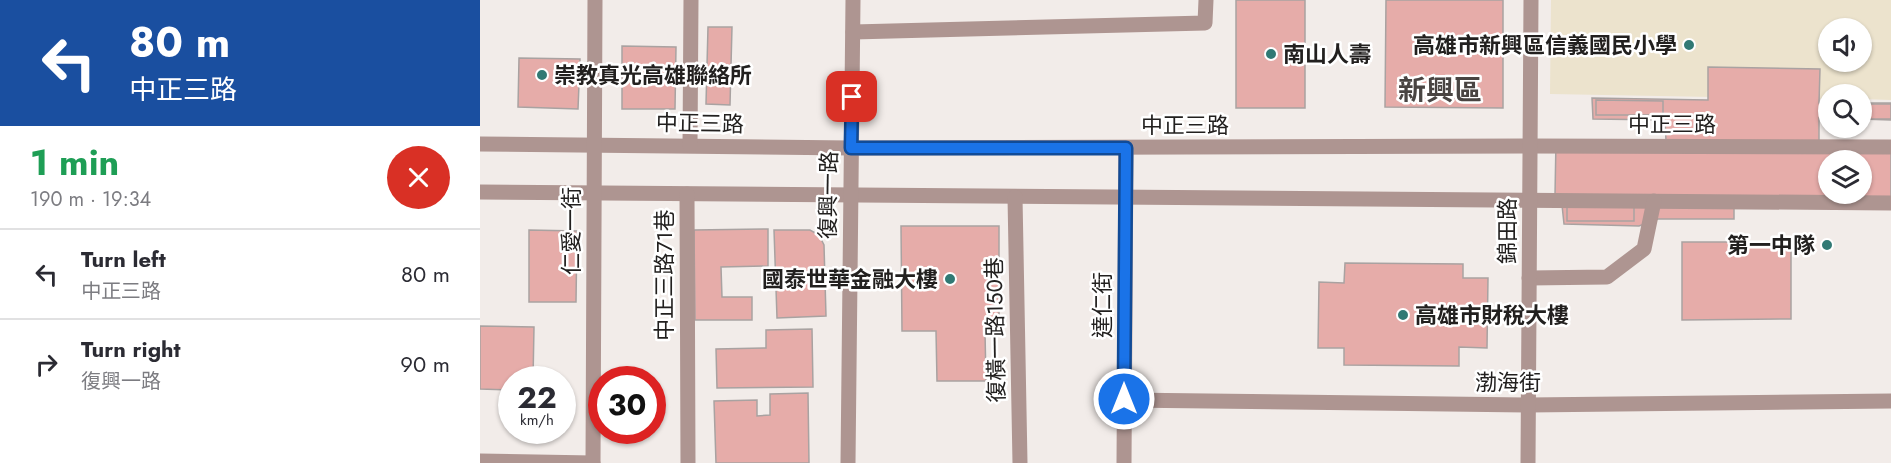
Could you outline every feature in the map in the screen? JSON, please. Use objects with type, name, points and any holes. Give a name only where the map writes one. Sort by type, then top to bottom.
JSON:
[{"type":"street","name":"仁愛一街","points":[[593,463],[595,0]]},
{"type":"street","points":[[690,145],[691,0]]},
{"type":"street","name":"復興一路","points":[[848,463],[852,0]]},
{"type":"street","points":[[853,32],[1205,23],[1206,0]]},
{"type":"street","name":"錦田路","points":[[1528,463],[1531,0]]},
{"type":"street","name":"中正三路","points":[[480,144],[851,148],[1891,147]]},
{"type":"street","name":"達仁街","points":[[1124,463],[1126,148]]},
{"type":"street","points":[[480,192],[1891,203]]},
{"type":"street","name":"中正三路71巷","points":[[687,194],[687,463]]},
{"type":"street","name":"復橫一路150巷","points":[[1015,197],[1020,463]]},
{"type":"street","points":[[1529,278],[1607,277],[1644,249],[1654,201]]},
{"type":"street","name":"渤海街","points":[[1124,399],[1528,405],[1891,400]]},
{"type":"street","points":[[480,461],[593,463]]},
{"type":"shaded area","name":"高雄市新興區信義國民小學","points":[[1551,0],[1891,0],[1891,100],[1872,99],[1872,84],[1818,84],[1818,99],[1550,94]]},
{"type":"building","name":"南山人壽","points":[[1236,0],[1305,0],[1305,108],[1236,108]]},
{"type":"building","points":[[1386,0],[1503,0],[1503,108],[1385,107]]},
{"type":"building","points":[[708,27],[732,27],[730,105],[706,104]]},
{"type":"building","points":[[622,46],[676,47],[675,109],[622,109]]},
{"type":"building","points":[[519,58],[580,59],[578,109],[518,107]]},
{"type":"building","points":[[1708,67],[1818,69],[1820,72],[1818,198],[1734,197],[1734,219],[1658,219],[1639,226],[1564,224],[1562,205],[1555,195],[1556,141],[1666,141],[1665,120],[1593,119],[1592,98],[1708,100]]},
{"type":"building","points":[[1596,100],[1663,101],[1663,115],[1596,115]]},
{"type":"building","points":[[1872,103],[1891,103],[1891,120],[1872,119]]},
{"type":"building","points":[[1872,104],[1891,104],[1891,119],[1872,119]]},
{"type":"building","points":[[1872,153],[1891,153],[1891,198],[1872,198]]},
{"type":"building","points":[[1567,206],[1634,207],[1634,221],[1567,221]]},
{"type":"building","name":"國泰世華金融大樓","points":[[901,226],[999,226],[999,332],[985,332],[986,381],[937,381],[936,331],[902,331]]},
{"type":"building","points":[[768,229],[768,266],[721,267],[722,297],[752,297],[752,320],[695,320],[694,230]]},
{"type":"building","points":[[529,230],[577,231],[576,302],[529,302]]},
{"type":"building","points":[[774,230],[810,230],[819,235],[824,245],[826,316],[777,318]]},
{"type":"building","points":[[1682,242],[1791,242],[1791,319],[1682,320]]},
{"type":"building","name":"高雄市財稅大樓","points":[[1345,263],[1463,264],[1463,278],[1488,278],[1487,348],[1459,347],[1459,366],[1344,365],[1344,348],[1318,348],[1319,282],[1344,283]]},
{"type":"building","points":[[480,326],[534,327],[533,366],[498,366],[498,390],[480,389]]},
{"type":"building","points":[[812,329],[813,387],[717,388],[716,349],[766,348],[766,330]]},
{"type":"building","points":[[808,393],[809,463],[716,463],[714,401],[757,400],[757,416],[770,415],[770,394]]},
{"type":"place","name":"高雄市新興區信義國民小學","points":[[1689,45]]},
{"type":"place","name":"南山人壽","points":[[1271,54]]},
{"type":"place","name":"崇教真光高雄聯絡所","points":[[542,75]]},
{"type":"place","name":"第一中隊","points":[[1827,245]]},
{"type":"place","name":"國泰世華金融大樓","points":[[950,279]]},
{"type":"place","name":"高雄市財稅大樓","points":[[1403,315]]},
{"type":"district","name":"新興區","points":[[1440,90]]},
{"type":"route","points":[[852,97],[851,148],[1126,148],[1124,399]]}]
